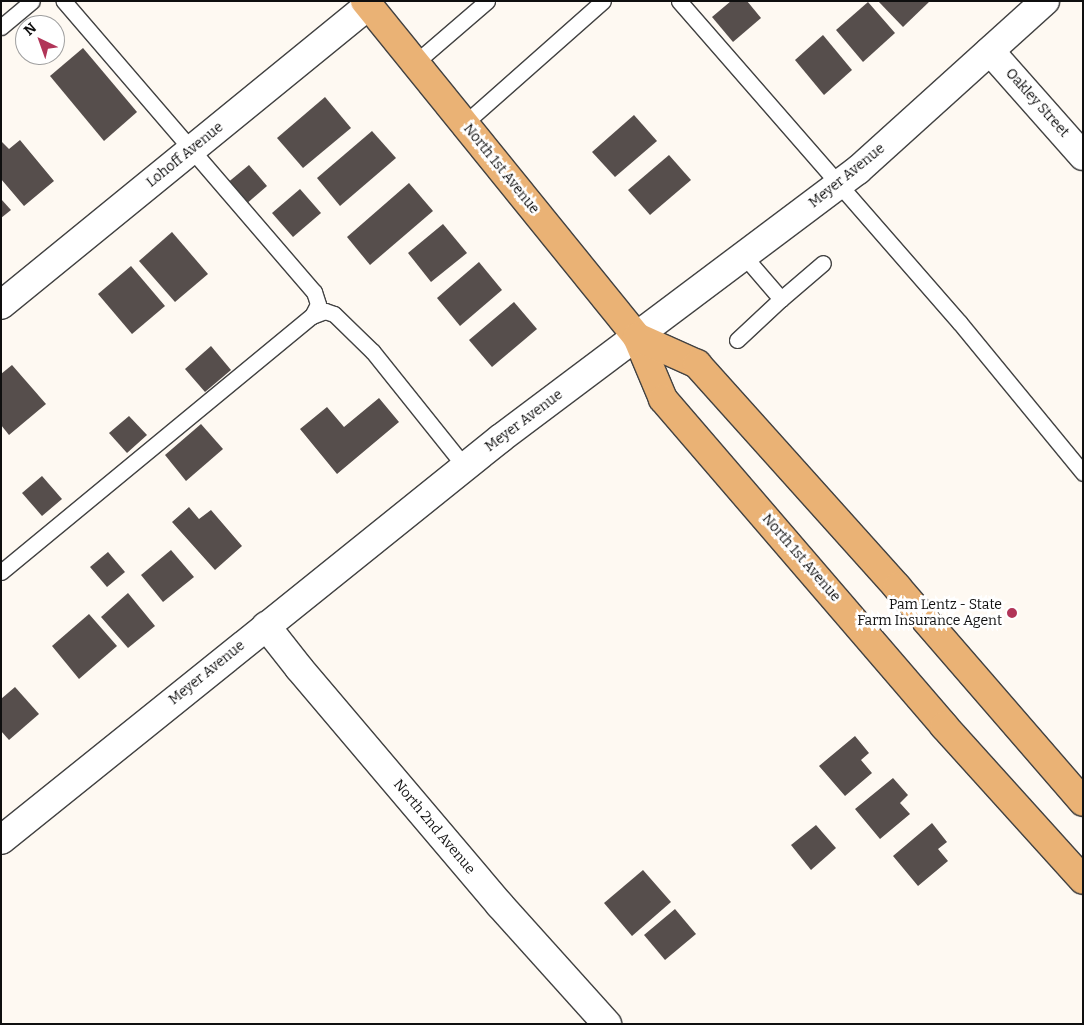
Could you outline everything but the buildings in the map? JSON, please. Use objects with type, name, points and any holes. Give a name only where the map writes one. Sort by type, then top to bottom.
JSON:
[{"type":"main road","name":"North 1st Avenue","points":[[369,3],[415,63],[637,336],[663,399],[944,726],[1083,880]]},
{"type":"main road","name":"North 1st Avenue","points":[[637,336],[698,364],[897,587],[1083,802]]},
{"type":"street","name":"Meyer Avenue","points":[[1,840],[465,467],[858,170],[1045,1]]},
{"type":"street","name":"Lohoff Avenue","points":[[1,306],[369,3]]},
{"type":"street","name":"Oakley Street","points":[[990,51],[1083,156]]},
{"type":"street","name":"North 2nd Avenue","points":[[266,626],[299,668],[500,905],[607,1024]]},
{"type":"lane","points":[[1,27],[32,1]]},
{"type":"lane","points":[[64,1],[314,292],[318,304],[312,316]]},
{"type":"lane","points":[[415,63],[486,1]]},
{"type":"lane","points":[[465,123],[603,1]]},
{"type":"lane","points":[[679,1],[966,331],[1083,473]]},
{"type":"lane","points":[[744,256],[781,299]]},
{"type":"lane","points":[[737,340],[823,262]]},
{"type":"lane","points":[[1,572],[312,316],[324,311],[334,314],[373,352],[465,467]]},
{"type":"place","name":"Pam Lentz - State Farm Insurance Agent","points":[[1012,613]]}]
